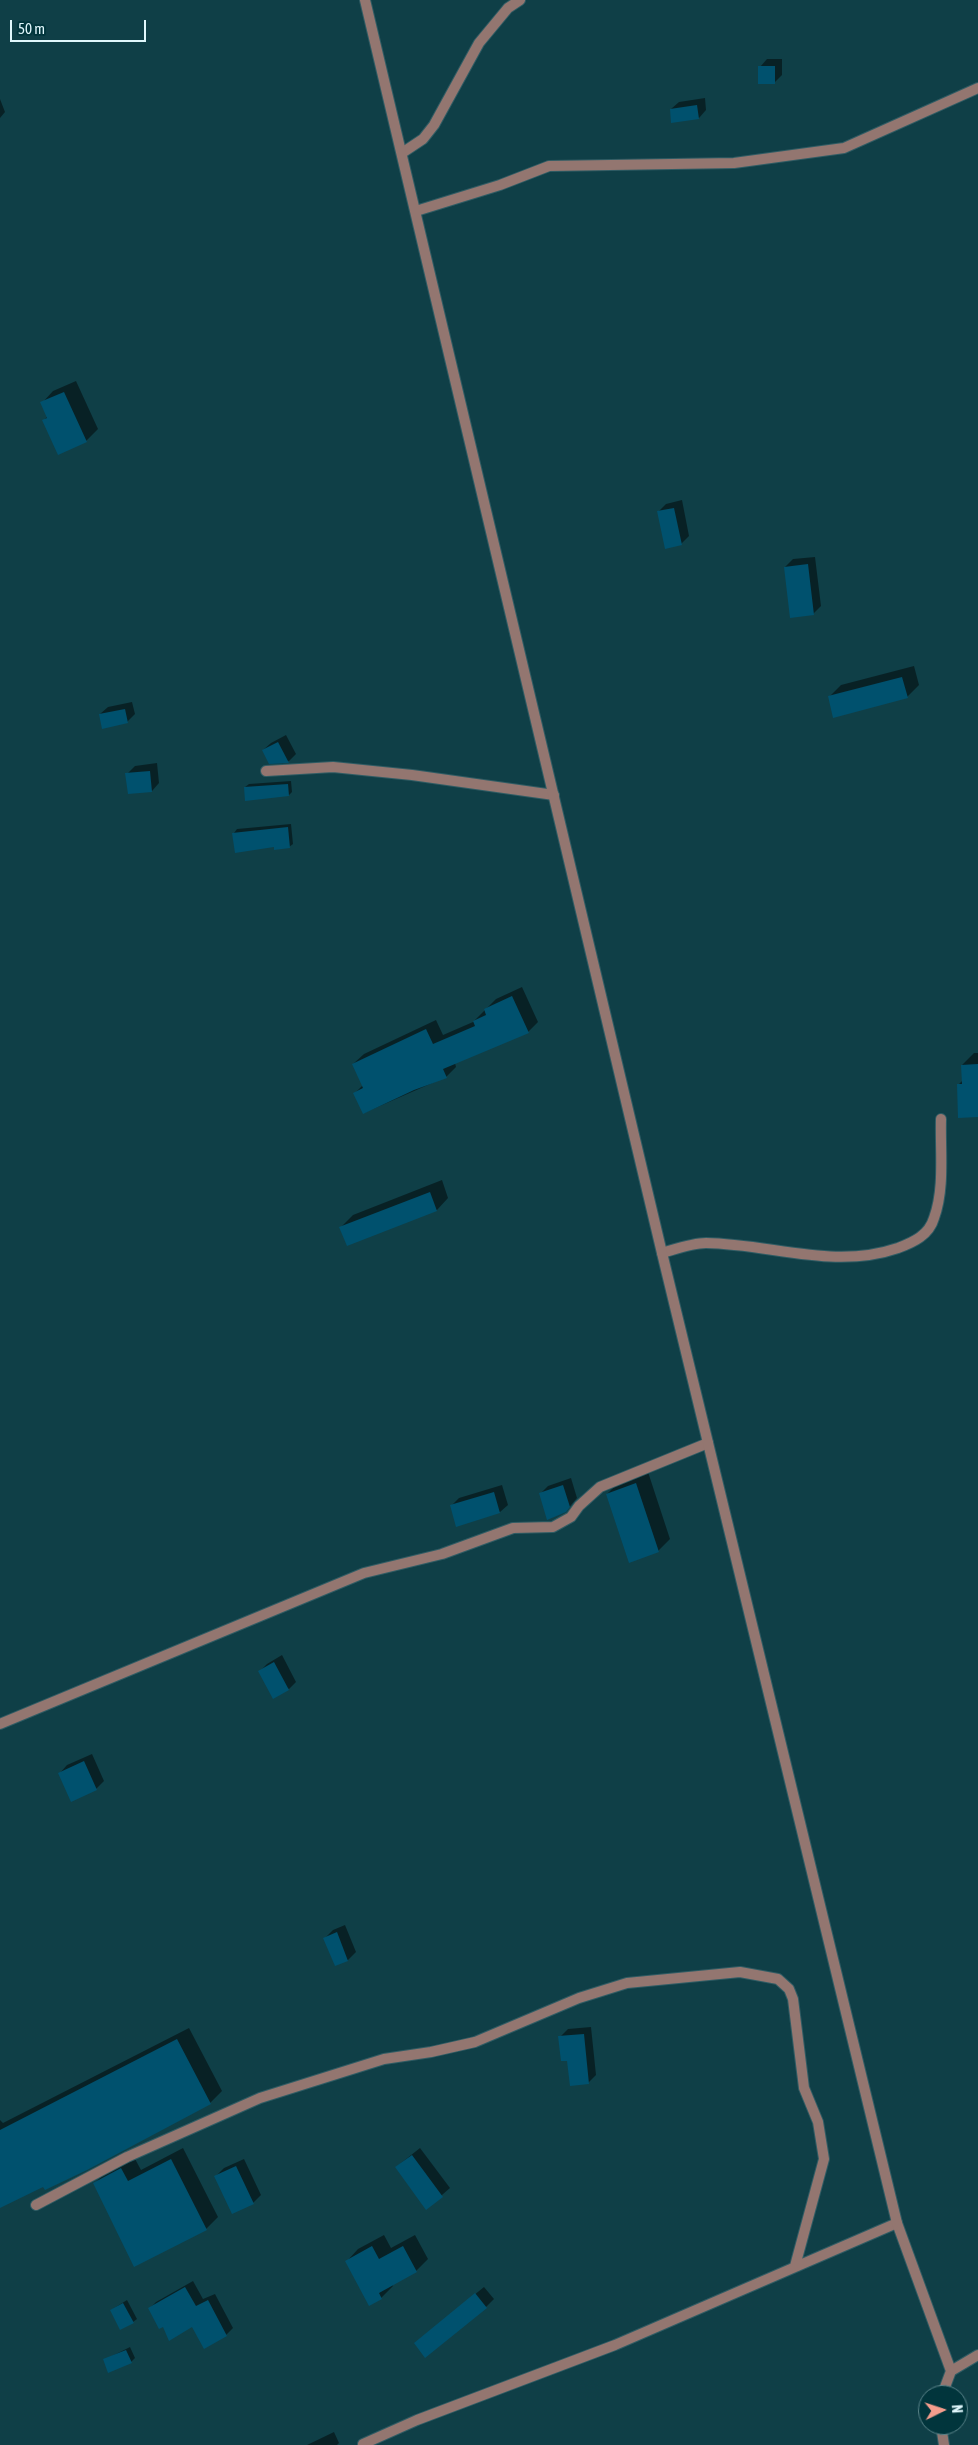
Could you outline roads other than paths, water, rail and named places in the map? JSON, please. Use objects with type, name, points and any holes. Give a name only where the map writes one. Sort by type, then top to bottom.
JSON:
[{"type":"street","points":[[365,0],[662,1253],[897,2223],[951,2371]]},
{"type":"street","points":[[402,153],[423,139],[434,125],[479,43],[508,8],[520,0]]},
{"type":"street","points":[[416,211],[500,185],[549,166],[734,162],[844,148],[978,88]]},
{"type":"street","points":[[266,771],[333,767],[363,769],[554,795]]},
{"type":"street","points":[[662,1253],[707,1243],[843,1258],[883,1253],[909,1244],[922,1236],[934,1218],[939,1199],[941,1120]]},
{"type":"street","points":[[0,1724],[364,1573],[442,1554],[512,1528],[553,1526],[571,1517],[579,1506],[600,1488],[708,1443]]},
{"type":"street","points":[[36,2205],[127,2157],[245,2104],[350,2068],[384,2059],[431,2052],[475,2042],[579,1998],[627,1983],[740,1972],[778,1979],[789,1989],[793,1999],[804,2088],[822,2137],[824,2159],[795,2266]]},
{"type":"street","points":[[363,2444],[417,2420],[615,2345],[897,2223]]},
{"type":"street","points":[[946,2385],[951,2371],[978,2355]]}]
